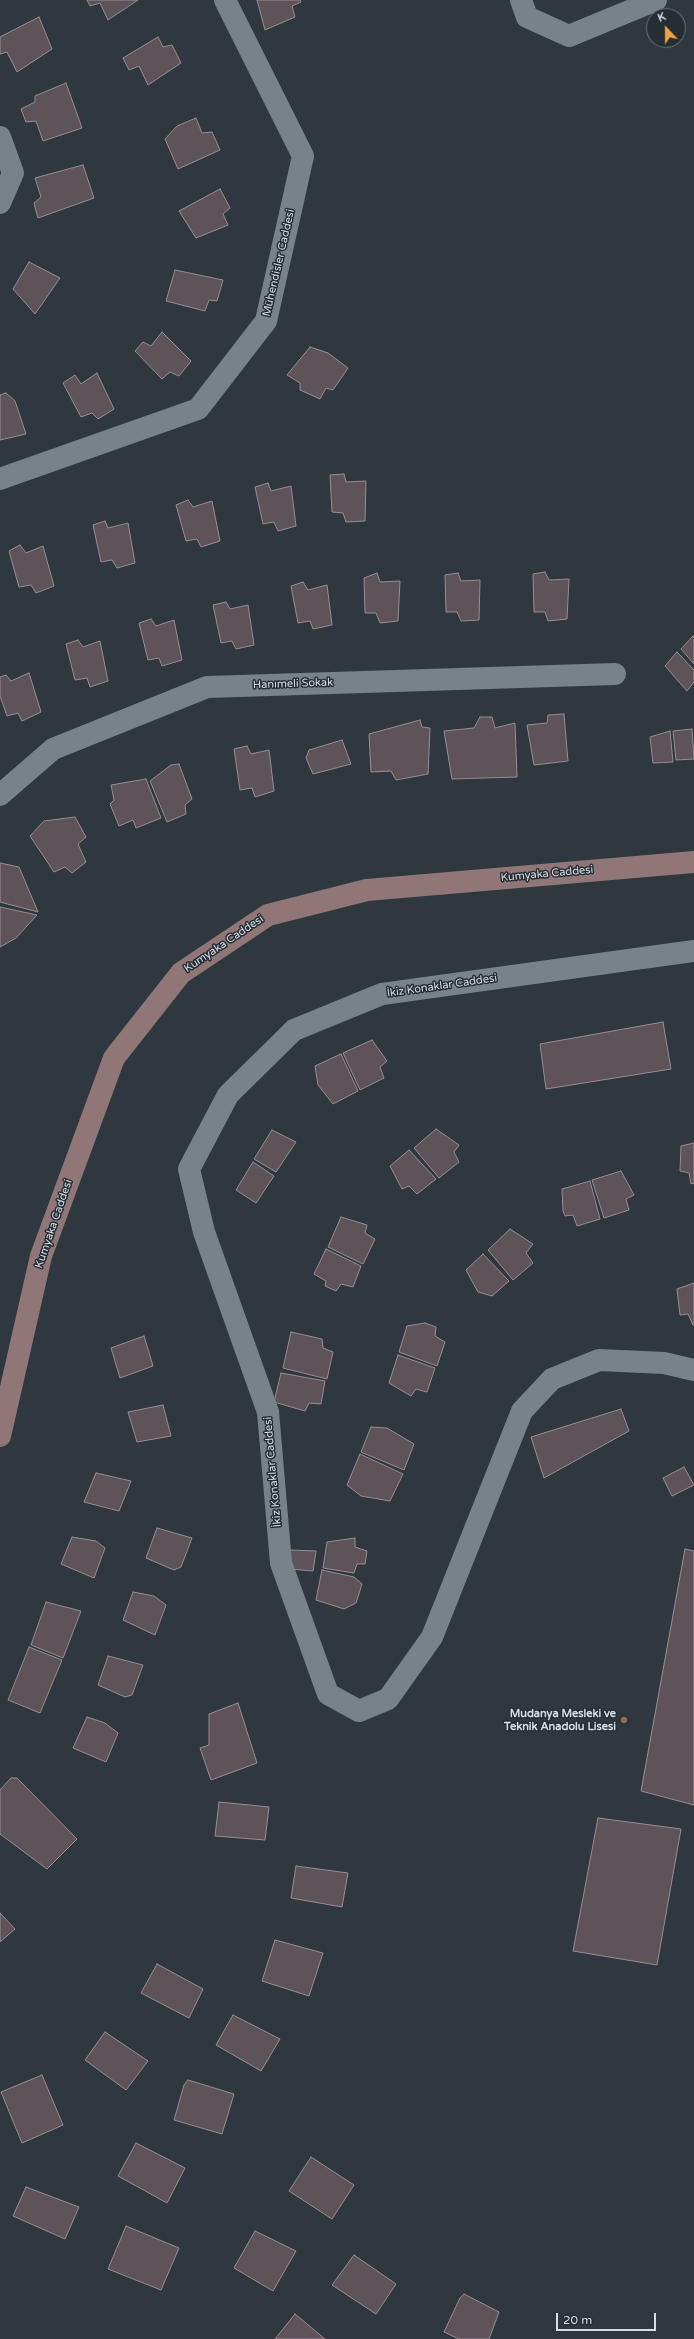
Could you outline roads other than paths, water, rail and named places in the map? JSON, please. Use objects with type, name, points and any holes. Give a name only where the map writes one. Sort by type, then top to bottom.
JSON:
[{"type":"main road","name":"Kumyaka Caddesi","points":[[0,1436],[41,1256],[114,1058],[181,973],[268,915],[367,890],[694,862]]},
{"type":"street","name":"Mühendisler Caddesi","points":[[0,478],[198,409],[266,322],[303,156],[225,0]]},
{"type":"street","points":[[521,0],[528,17],[570,36],[656,0]]},
{"type":"street","points":[[0,137],[13,173],[0,203]]},
{"type":"street","name":"Hanımeli Sokak","points":[[0,795],[53,749],[207,687],[615,674]]},
{"type":"street","name":"İkiz Konaklar Caddesi","points":[[694,951],[382,994],[294,1030],[228,1096],[189,1170],[204,1232],[268,1412],[281,1563],[328,1694],[359,1710],[388,1699],[432,1637],[522,1411],[552,1379],[599,1360],[664,1363],[694,1370]]},
{"type":"place","name":"Mudanya Mesleki ve Teknik Anadolu Lisesi","points":[[624,1720]]}]
